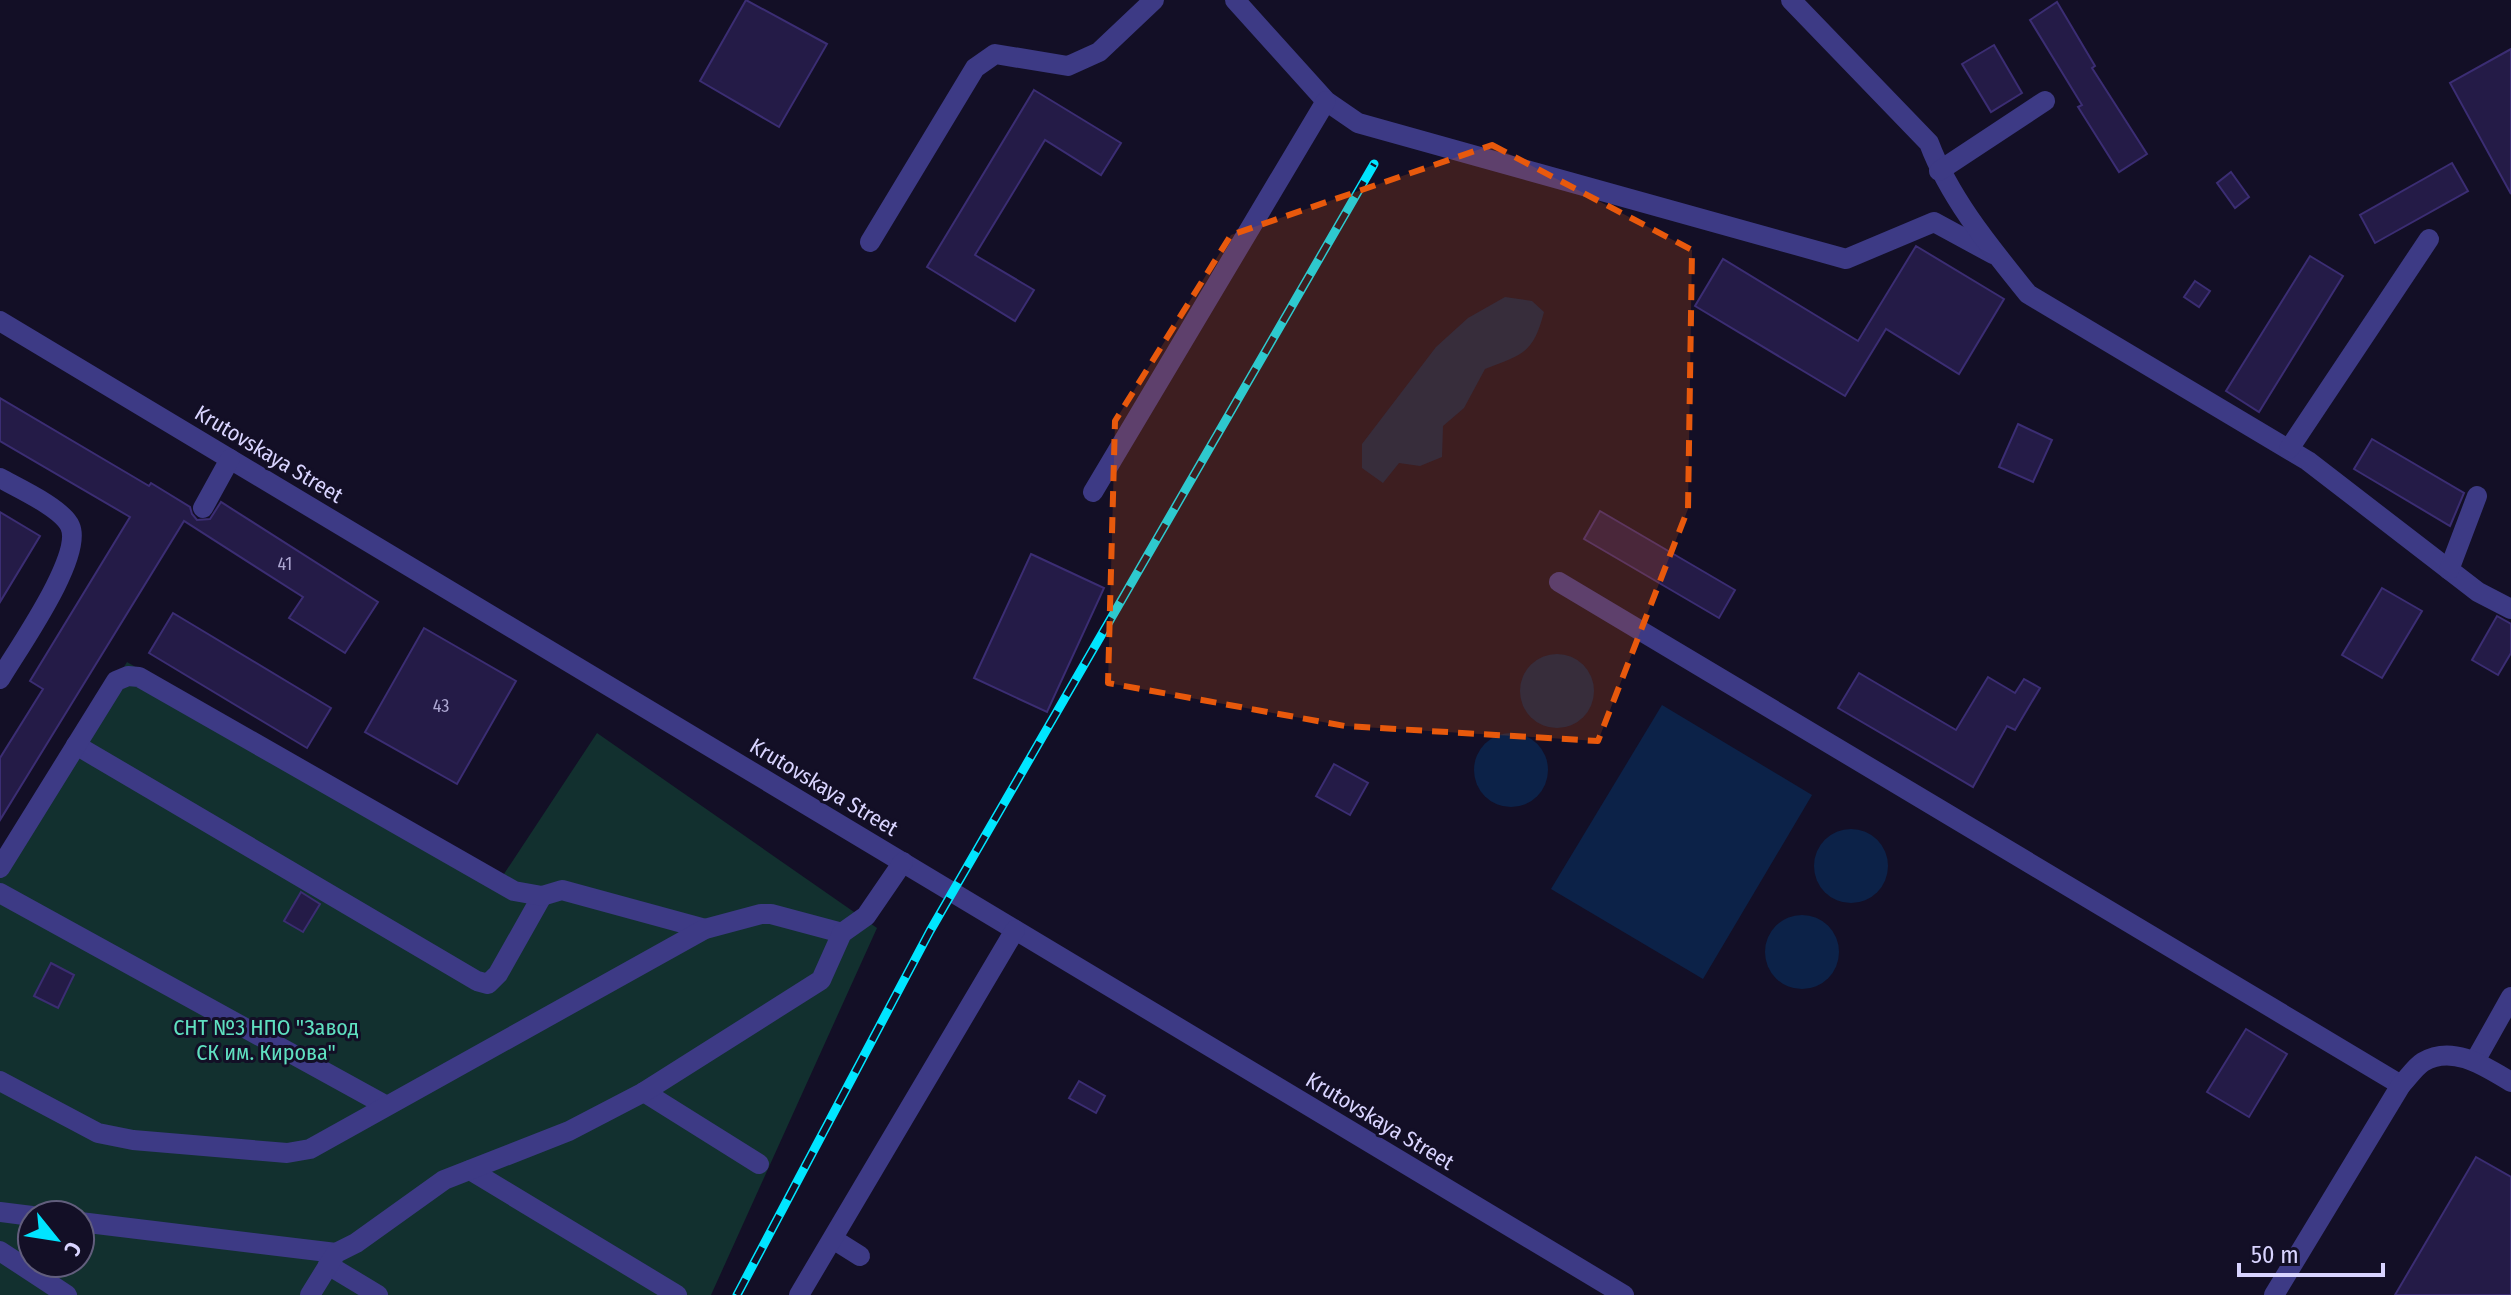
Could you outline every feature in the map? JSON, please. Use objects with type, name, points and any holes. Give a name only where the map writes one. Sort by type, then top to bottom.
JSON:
[{"type":"street","points":[[870,242],[975,68],[995,54],[1068,66],[1099,52],[1154,0]]},
{"type":"street","points":[[1235,0],[1326,101],[1358,123],[1846,259],[1934,222],[1997,256]]},
{"type":"street","points":[[1791,0],[1929,143],[1939,171],[1997,256],[2028,294],[2308,461],[2478,592],[2511,609]]},
{"type":"street","points":[[1093,492],[1326,101]]},
{"type":"street","points":[[1939,171],[2045,101]]},
{"type":"street","points":[[2289,449],[2429,239]]},
{"type":"street","name":"Krutovskaya Street","points":[[0,321],[1624,1295]]},
{"type":"street","points":[[203,508],[230,459]]},
{"type":"street","points":[[0,478],[61,514],[71,527],[72,545],[65,570],[0,679]]},
{"type":"street","points":[[2449,570],[2477,496]]},
{"type":"street","points":[[1559,582],[2401,1085]]},
{"type":"street","points":[[0,868],[116,681],[128,676],[139,677],[514,891],[542,896],[562,890],[705,929]]},
{"type":"street","points":[[76,745],[477,981],[488,984],[498,974],[542,896]]},
{"type":"street","points":[[310,1295],[332,1259],[444,1180],[569,1131],[644,1092],[821,980],[842,933],[866,916],[903,862]]},
{"type":"street","points":[[0,893],[385,1105]]},
{"type":"street","points":[[0,1081],[98,1133],[133,1140],[287,1153],[310,1149],[705,929],[771,914],[842,933]]},
{"type":"street","points":[[799,1295],[1015,930]]},
{"type":"street","points":[[2475,1061],[2511,997]]},
{"type":"street","points":[[2274,1295],[2401,1085],[2423,1062],[2448,1055],[2475,1061],[2511,1082]]},
{"type":"street","points":[[644,1092],[759,1164]]},
{"type":"street","points":[[470,1170],[677,1295]]},
{"type":"street","points":[[96,1224],[332,1259],[378,1295]]},
{"type":"street","points":[[833,1239],[860,1256]]},
{"type":"street","points":[[0,1251],[67,1295]]},
{"type":"highlighted area","points":[[1492,145],[1692,250],[1688,509],[1598,741],[1345,726],[1108,683],[1115,421],[1231,235]]},
{"type":"green space","name":"СНТ №3 НПО \"Завод СК им. Кирова\"","points":[[127,662],[500,880],[597,733],[877,928],[711,1295],[0,1295],[0,871]]},
{"type":"water","points":[[1505,297],[1532,301],[1544,312],[1540,326],[1525,351],[1485,369],[1464,408],[1443,426],[1442,457],[1420,466],[1399,463],[1383,483],[1362,468],[1362,444],[1436,347],[1468,318]]},
{"type":"water","points":[[1550,654],[1564,654],[1578,660],[1588,670],[1594,691],[1592,705],[1578,722],[1564,728],[1550,728],[1536,722],[1526,712],[1520,698],[1520,684],[1526,670],[1536,660]]},
{"type":"water","points":[[1662,705],[1812,795],[1703,979],[1551,889]]},
{"type":"water","points":[[1504,733],[1518,733],[1532,739],[1542,749],[1548,770],[1546,784],[1532,801],[1518,807],[1504,807],[1490,801],[1480,791],[1474,777],[1474,763],[1480,749],[1490,739]]},
{"type":"water","points":[[1858,829],[1878,839],[1886,852],[1886,880],[1878,893],[1865,901],[1844,903],[1824,893],[1816,880],[1814,859],[1824,839],[1837,831]]},
{"type":"water","points":[[1809,915],[1829,925],[1837,938],[1837,966],[1829,979],[1816,987],[1795,989],[1775,979],[1767,966],[1765,945],[1775,925],[1788,917]]},
{"type":"building","points":[[746,0],[827,44],[779,127],[700,81]]},
{"type":"building","points":[[2057,2],[2095,66],[2092,68],[2147,154],[2119,172],[2078,107],[2082,105],[2030,20]]},
{"type":"building","points":[[1994,45],[2022,93],[1991,112],[1962,64]]},
{"type":"building","points":[[2511,49],[2511,194],[2450,83]]},
{"type":"building","points":[[1034,90],[1121,143],[1101,175],[1045,140],[975,255],[1034,290],[1015,321],[927,267]]},
{"type":"building","points":[[2452,163],[2468,191],[2375,243],[2360,215]]},
{"type":"building","points":[[2231,172],[2249,197],[2235,208],[2217,183]]},
{"type":"building","points":[[1916,246],[2004,299],[1959,374],[1886,329],[1845,396],[1695,306],[1723,259],[1858,341]]},
{"type":"building","points":[[2310,256],[2343,276],[2259,412],[2226,391]]},
{"type":"building","points":[[2195,281],[2210,291],[2199,307],[2184,297]]},
{"type":"building","points":[[0,398],[190,507],[197,520],[210,519],[221,502],[378,602],[345,653],[289,618],[303,597],[184,521],[0,820],[0,758],[43,689],[30,681],[130,517],[0,441]]},
{"type":"building","points":[[2018,424],[2052,440],[2033,482],[1999,467]]},
{"type":"building","points":[[2372,439],[2464,493],[2450,526],[2354,469]]},
{"type":"building","points":[[1600,511],[1735,590],[1719,618],[1584,539]]},
{"type":"building","points":[[0,512],[40,536],[0,602]]},
{"type":"building","points":[[1031,554],[1104,588],[1047,712],[974,678]]},
{"type":"building","points":[[2382,588],[2422,611],[2382,678],[2342,655]]},
{"type":"building","points":[[173,613],[331,708],[307,748],[149,653]]},
{"type":"building","points":[[2497,616],[2511,624],[2511,653],[2498,675],[2472,660]]},
{"type":"building","points":[[424,628],[516,681],[457,784],[365,732]]},
{"type":"building","points":[[1859,673],[1956,730],[1988,677],[2015,693],[2024,679],[2040,688],[2015,730],[2007,726],[1973,787],[1838,708]]},
{"type":"building","points":[[1334,764],[1368,783],[1350,815],[1316,796]]},
{"type":"building","points":[[301,892],[320,904],[303,932],[284,921]]},
{"type":"building","points":[[51,963],[74,975],[58,1008],[34,996]]},
{"type":"building","points":[[2246,1029],[2287,1054],[2249,1117],[2207,1092]]},
{"type":"building","points":[[1079,1081],[1105,1096],[1096,1113],[1069,1098]]},
{"type":"building","points":[[2476,1157],[2511,1177],[2511,1295],[2395,1295]]},
{"type":"railway","points":[[737,1295],[930,931],[1374,164]]}]
